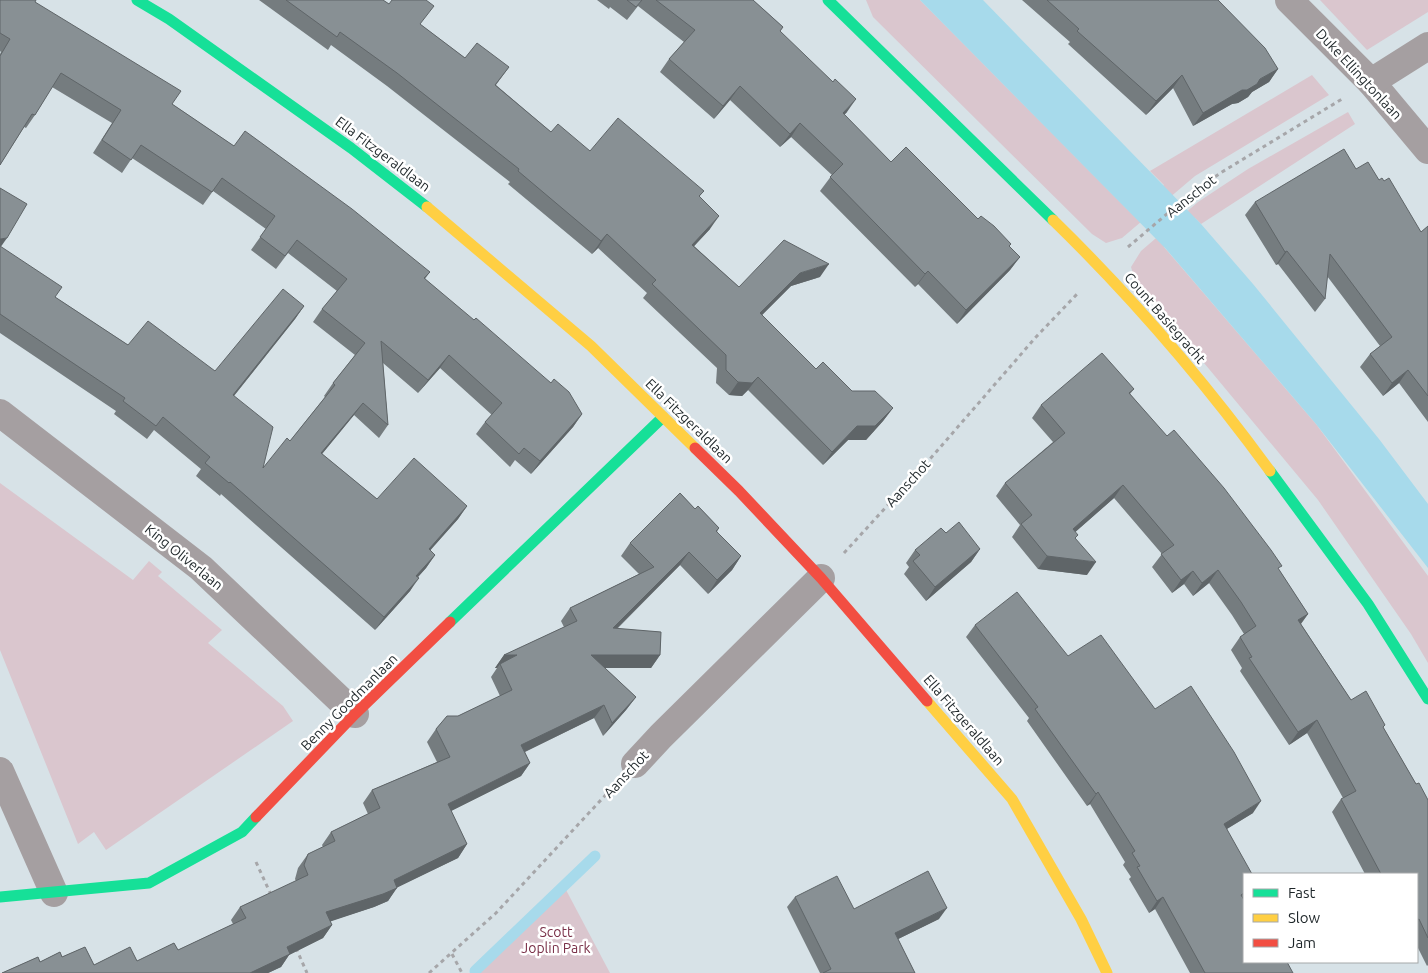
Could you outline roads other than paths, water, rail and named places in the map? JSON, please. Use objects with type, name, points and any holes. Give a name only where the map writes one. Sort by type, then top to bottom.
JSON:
[{"type":"street","name":"Ella Fitzgeraldlaan","points":[[137,0],[169,19],[352,148],[441,218],[591,346],[739,491],[821,578],[1012,800],[1081,919],[1107,973]]},
{"type":"street","name":"Count Basiegracht","points":[[828,0],[1102,268],[1230,416],[1368,604],[1428,699]]},
{"type":"street","name":"Duke Ellingtonlaan","points":[[1289,0],[1371,82],[1428,150]]},
{"type":"street","points":[[1371,82],[1428,46]]},
{"type":"street","name":"King Oliverlaan","points":[[0,413],[201,568],[355,714]]},
{"type":"street","name":"Benny Goodmanlaan","points":[[0,897],[149,883],[242,832],[355,714],[663,418]]},
{"type":"street","name":"Aanschot","points":[[635,764],[821,578]]},
{"type":"street","points":[[0,771],[54,893]]},
{"type":"water","points":[[920,0],[983,0],[1201,224],[1253,284],[1379,439],[1428,504],[1428,568],[1316,424],[1166,249]]},
{"type":"waterway","points":[[475,971],[595,856]]},
{"type":"park label","name":"Scott Joplin Park","points":[[556,940]]}]
